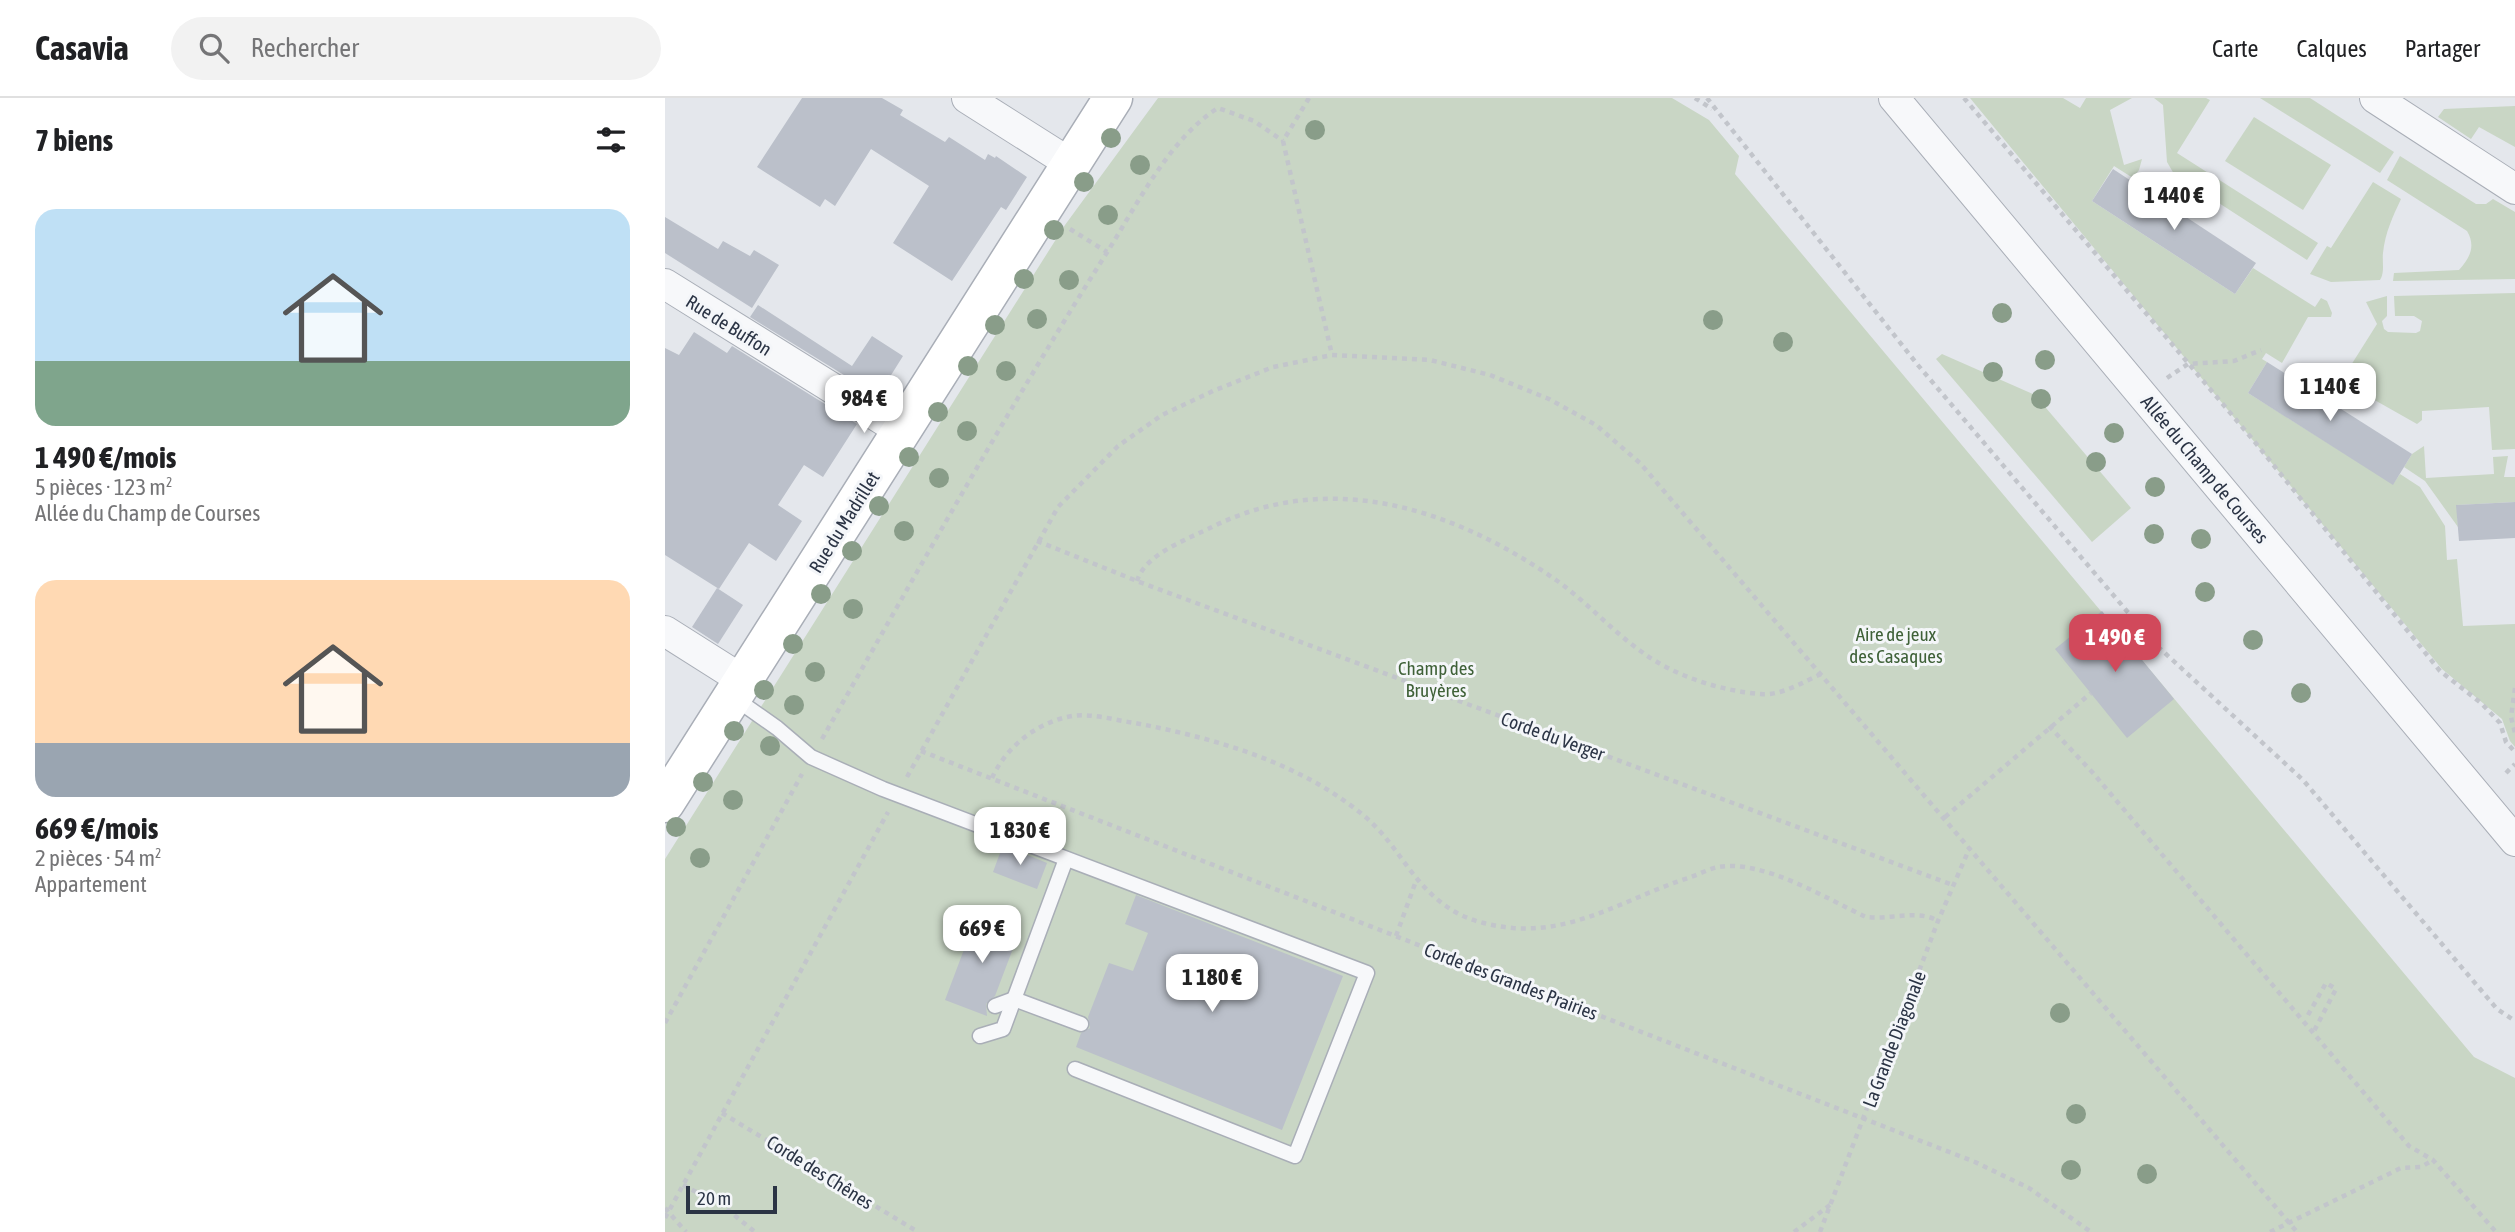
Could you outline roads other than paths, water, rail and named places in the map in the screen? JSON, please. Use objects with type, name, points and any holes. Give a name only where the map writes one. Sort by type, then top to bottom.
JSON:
[{"type":"street","points":[[967,98],[1071,164]]},
{"type":"street","name":"Rue du Madrillet","points":[[665,803],[1113,98]]},
{"type":"street","name":"Allée du Champ de Courses","points":[[1894,98],[2515,841]]},
{"type":"street","points":[[2375,98],[2515,190]]},
{"type":"street","name":"Rue de Buffon","points":[[665,284],[901,431]]},
{"type":"street","points":[[665,631],[739,689]]},
{"type":"lane","points":[[739,689],[777,728],[811,757],[883,789],[1367,973],[1295,1156],[1076,1069]]},
{"type":"lane","points":[[980,1036],[1003,1029],[1066,859]]},
{"type":"lane","points":[[995,1006],[1014,999],[1081,1024]]},
{"type":"park label","name":"Aire de jeux des Casaques","points":[[1896,645]]},
{"type":"park label","name":"Champ des Bruyères","points":[[1436,679]]}]
